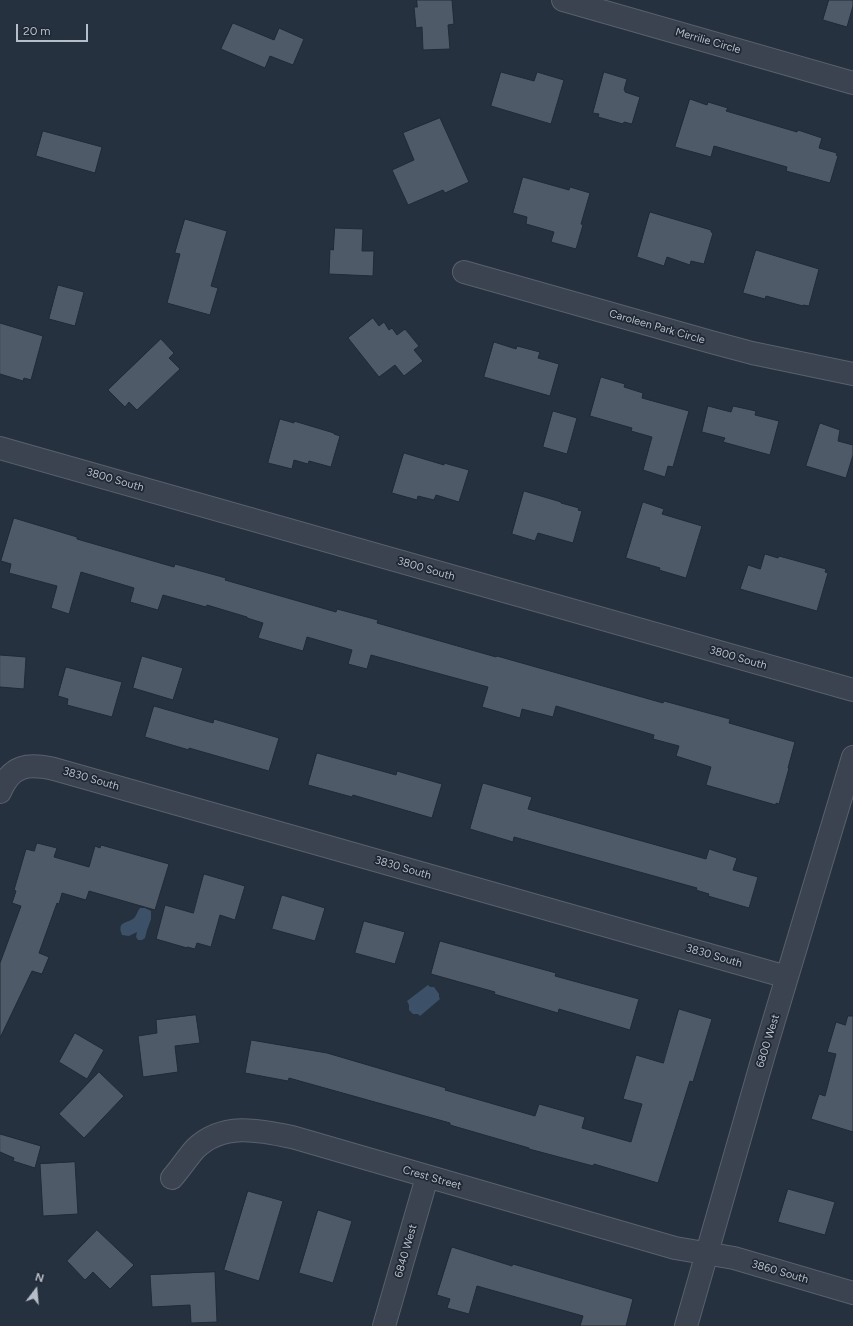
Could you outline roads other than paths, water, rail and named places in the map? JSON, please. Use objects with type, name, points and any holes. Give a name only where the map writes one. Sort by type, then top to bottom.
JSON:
[{"type":"street","name":"Merrilie Circle","points":[[563,0],[853,83]]},
{"type":"street","name":"Caroleen Park Circle","points":[[464,272],[752,353],[853,374]]},
{"type":"street","name":"3800 South","points":[[0,448],[853,690]]},
{"type":"street","name":"6800 West","points":[[686,1326],[763,1054],[853,757]]},
{"type":"street","name":"3830 South","points":[[0,792],[8,776],[17,769],[29,766],[42,766],[787,977]]},
{"type":"street","name":"Crest Street","points":[[172,1178],[196,1149],[215,1135],[226,1131],[256,1130],[292,1137],[675,1248],[707,1253]]},
{"type":"street","name":"6840 West","points":[[384,1326],[427,1177]]},
{"type":"street","name":"3860 South","points":[[707,1253],[734,1258],[853,1293]]},
{"type":"water","points":[[140,908],[145,908],[151,911],[151,919],[145,938],[138,940],[136,937],[137,932],[129,936],[122,935],[122,925],[135,917]]},
{"type":"water","points":[[428,985],[430,987],[434,987],[439,994],[440,999],[420,1016],[418,1014],[413,1014],[409,1010],[407,1001]]}]
